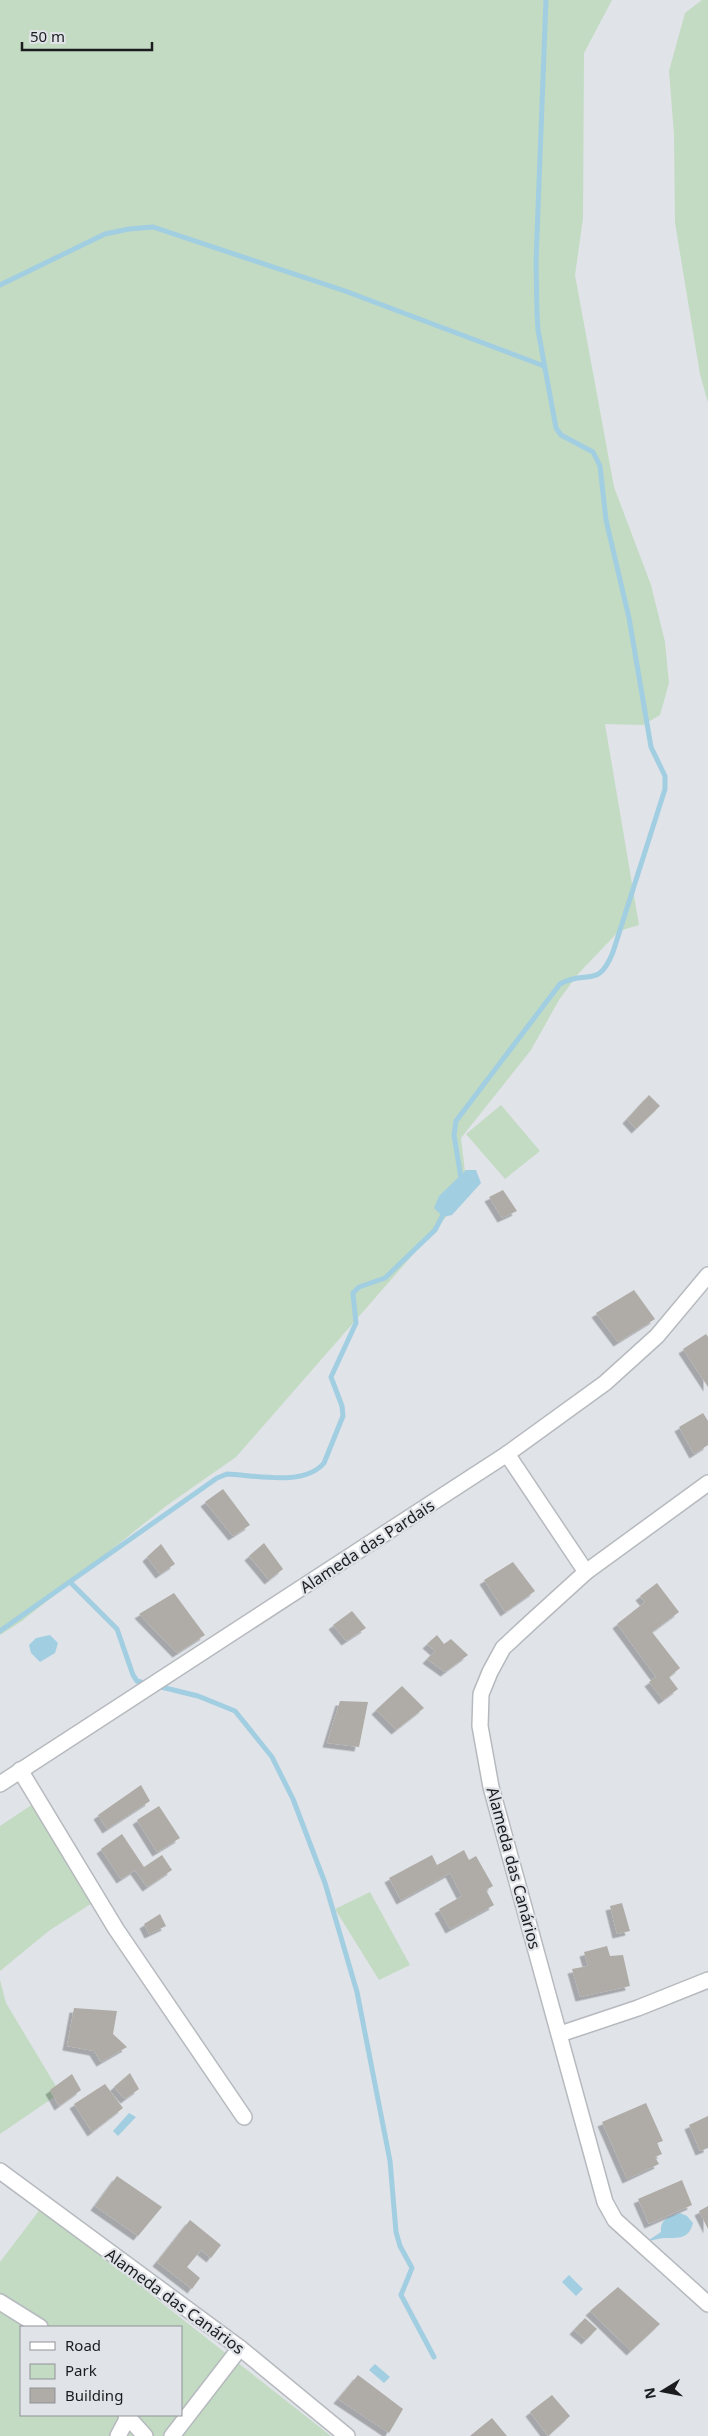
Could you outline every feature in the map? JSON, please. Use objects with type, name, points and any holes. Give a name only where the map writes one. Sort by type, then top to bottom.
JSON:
[{"type":"street","name":"Alameda das Pardais","points":[[0,1784],[507,1454],[605,1383],[657,1336],[708,1275]]},
{"type":"street","points":[[507,1454],[586,1572]]},
{"type":"street","name":"Alameda das Canários","points":[[708,1483],[586,1572],[503,1648],[481,1694],[480,1726],[491,1787],[605,2202],[614,2220],[708,2304]]},
{"type":"street","points":[[20,1770],[116,1929],[244,2117]]},
{"type":"street","points":[[560,2034],[638,2008],[708,1980]]},
{"type":"street","name":"Alameda das Canários","points":[[0,2171],[240,2348],[347,2436]]},
{"type":"street","points":[[0,2302],[38,2326]]},
{"type":"street","points":[[172,2436],[240,2348]]},
{"type":"street","points":[[118,2436],[127,2416],[145,2436]]},
{"type":"green space","points":[[0,0],[612,0],[584,53],[583,218],[575,275],[614,487],[651,585],[665,642],[669,683],[660,715],[643,725],[605,724],[639,925],[619,931],[578,974],[559,1000],[531,1050],[461,1138],[466,1180],[459,1202],[236,1457],[166,1506],[22,1621],[0,1635]]},
{"type":"green space","points":[[702,0],[708,0],[708,403],[700,374],[675,223],[674,134],[669,71],[685,13]]},
{"type":"green space","points":[[501,1105],[540,1151],[505,1179],[466,1134]]},
{"type":"green space","points":[[45,1796],[59,1841],[94,1902],[50,1930],[0,1971],[0,1826]]},
{"type":"green space","points":[[370,1892],[410,1965],[379,1980],[335,1909]]},
{"type":"green space","points":[[0,1980],[6,2003],[60,2093],[0,2134]]},
{"type":"green space","points":[[41,2208],[331,2436],[0,2436],[0,2262]]},
{"type":"water","points":[[466,1170],[476,1170],[481,1183],[452,1215],[443,1217],[434,1208],[439,1196]]},
{"type":"water","points":[[50,1635],[58,1643],[55,1653],[40,1662],[31,1653],[29,1645],[36,1638]]},
{"type":"water","points":[[129,2113],[136,2117],[118,2136],[113,2131]]},
{"type":"water","points":[[680,2213],[687,2216],[693,2223],[687,2234],[680,2237],[662,2238],[646,2242],[661,2232],[662,2224],[666,2219]]},
{"type":"water","points":[[569,2275],[583,2289],[576,2296],[562,2282]]},
{"type":"water","points":[[375,2364],[390,2377],[384,2383],[369,2370]]},
{"type":"building","points":[[649,1095],[660,1106],[636,1129],[627,1119]]},
{"type":"building","points":[[503,1190],[517,1211],[502,1218],[489,1197]]},
{"type":"building","points":[[634,1290],[655,1319],[618,1342],[596,1313]]},
{"type":"building","points":[[706,1334],[708,1337],[708,1387],[683,1349]]},
{"type":"building","points":[[703,1413],[708,1421],[708,1445],[694,1454],[679,1427]]},
{"type":"building","points":[[223,1489],[250,1525],[233,1536],[205,1502]]},
{"type":"building","points":[[264,1543],[283,1569],[269,1580],[249,1556]]},
{"type":"building","points":[[161,1544],[175,1564],[160,1574],[147,1557]]},
{"type":"building","points":[[513,1562],[535,1591],[505,1612],[484,1580]]},
{"type":"building","points":[[657,1583],[679,1612],[652,1632],[680,1668],[669,1677],[678,1689],[663,1700],[649,1682],[656,1677],[617,1624],[645,1602],[640,1596]]},
{"type":"building","points":[[174,1593],[205,1635],[177,1653],[139,1614]]},
{"type":"building","points":[[352,1611],[366,1628],[346,1641],[333,1625]]},
{"type":"building","points":[[437,1635],[444,1644],[451,1639],[468,1655],[445,1672],[427,1659],[435,1651],[427,1644]]},
{"type":"building","points":[[402,1686],[424,1708],[396,1730],[376,1710]]},
{"type":"building","points":[[340,1701],[368,1702],[359,1747],[327,1743]]},
{"type":"building","points":[[141,1785],[150,1801],[107,1829],[98,1815]]},
{"type":"building","points":[[159,1806],[180,1838],[157,1852],[137,1820]]},
{"type":"building","points":[[122,1834],[144,1867],[162,1855],[172,1870],[147,1887],[135,1870],[121,1879],[101,1849]]},
{"type":"building","points":[[464,1850],[469,1860],[476,1856],[493,1886],[486,1890],[494,1905],[450,1929],[439,1909],[462,1896],[450,1873],[401,1900],[389,1878],[432,1855],[437,1865]]},
{"type":"building","points":[[622,1903],[630,1931],[617,1934],[610,1906]]},
{"type":"building","points":[[160,1914],[166,1926],[149,1934],[144,1924]]},
{"type":"building","points":[[607,1946],[610,1956],[623,1955],[630,1986],[580,1997],[572,1969],[588,1966],[584,1952]]},
{"type":"building","points":[[74,2008],[117,2011],[113,2034],[127,2047],[101,2062],[94,2051],[67,2046]]},
{"type":"building","points":[[130,2073],[139,2089],[125,2099],[114,2087]]},
{"type":"building","points":[[72,2074],[81,2090],[59,2106],[50,2090]]},
{"type":"building","points":[[105,2084],[123,2108],[92,2132],[74,2104]]},
{"type":"building","points":[[646,2103],[663,2141],[657,2143],[662,2154],[655,2157],[659,2164],[627,2179],[602,2122]]},
{"type":"building","points":[[708,2116],[708,2148],[700,2151],[689,2125]]},
{"type":"building","points":[[117,2176],[162,2207],[138,2236],[95,2206]]},
{"type":"building","points":[[682,2180],[692,2205],[649,2224],[638,2199]]},
{"type":"building","points":[[708,2206],[708,2229],[699,2211]]},
{"type":"building","points":[[190,2220],[221,2245],[211,2258],[201,2250],[187,2267],[200,2278],[192,2289],[157,2262]]},
{"type":"building","points":[[618,2287],[660,2324],[631,2351],[590,2311]]},
{"type":"building","points":[[585,2318],[597,2329],[586,2340],[574,2330]]},
{"type":"building","points":[[358,2375],[403,2409],[389,2433],[338,2399]]},
{"type":"building","points":[[552,2395],[570,2416],[548,2436],[530,2412]]},
{"type":"building","points":[[492,2418],[507,2436],[470,2436]]},
{"type":"waterway","points":[[460,1181],[454,1135],[456,1121],[560,984],[569,980],[597,975],[608,964],[665,789],[665,776],[651,747],[629,618],[606,520],[600,466],[593,452],[561,435],[556,428],[538,330],[536,262],[546,0]]},
{"type":"waterway","points":[[0,285],[105,234],[153,227],[345,291],[544,366]]},
{"type":"waterway","points":[[0,1631],[217,1478],[227,1474],[278,1478],[292,1477],[304,1475],[324,1463],[343,1416],[342,1406],[331,1377],[356,1323],[353,1293],[359,1287],[385,1278],[435,1230],[445,1211]]},
{"type":"waterway","points":[[70,1582],[117,1629],[133,1675],[137,1681],[148,1684]]},
{"type":"waterway","points":[[157,1686],[198,1696],[235,1711],[272,1757],[293,1799],[325,1883],[357,1992],[390,2161],[396,2232],[400,2246],[412,2268],[401,2295],[434,2357]]}]
